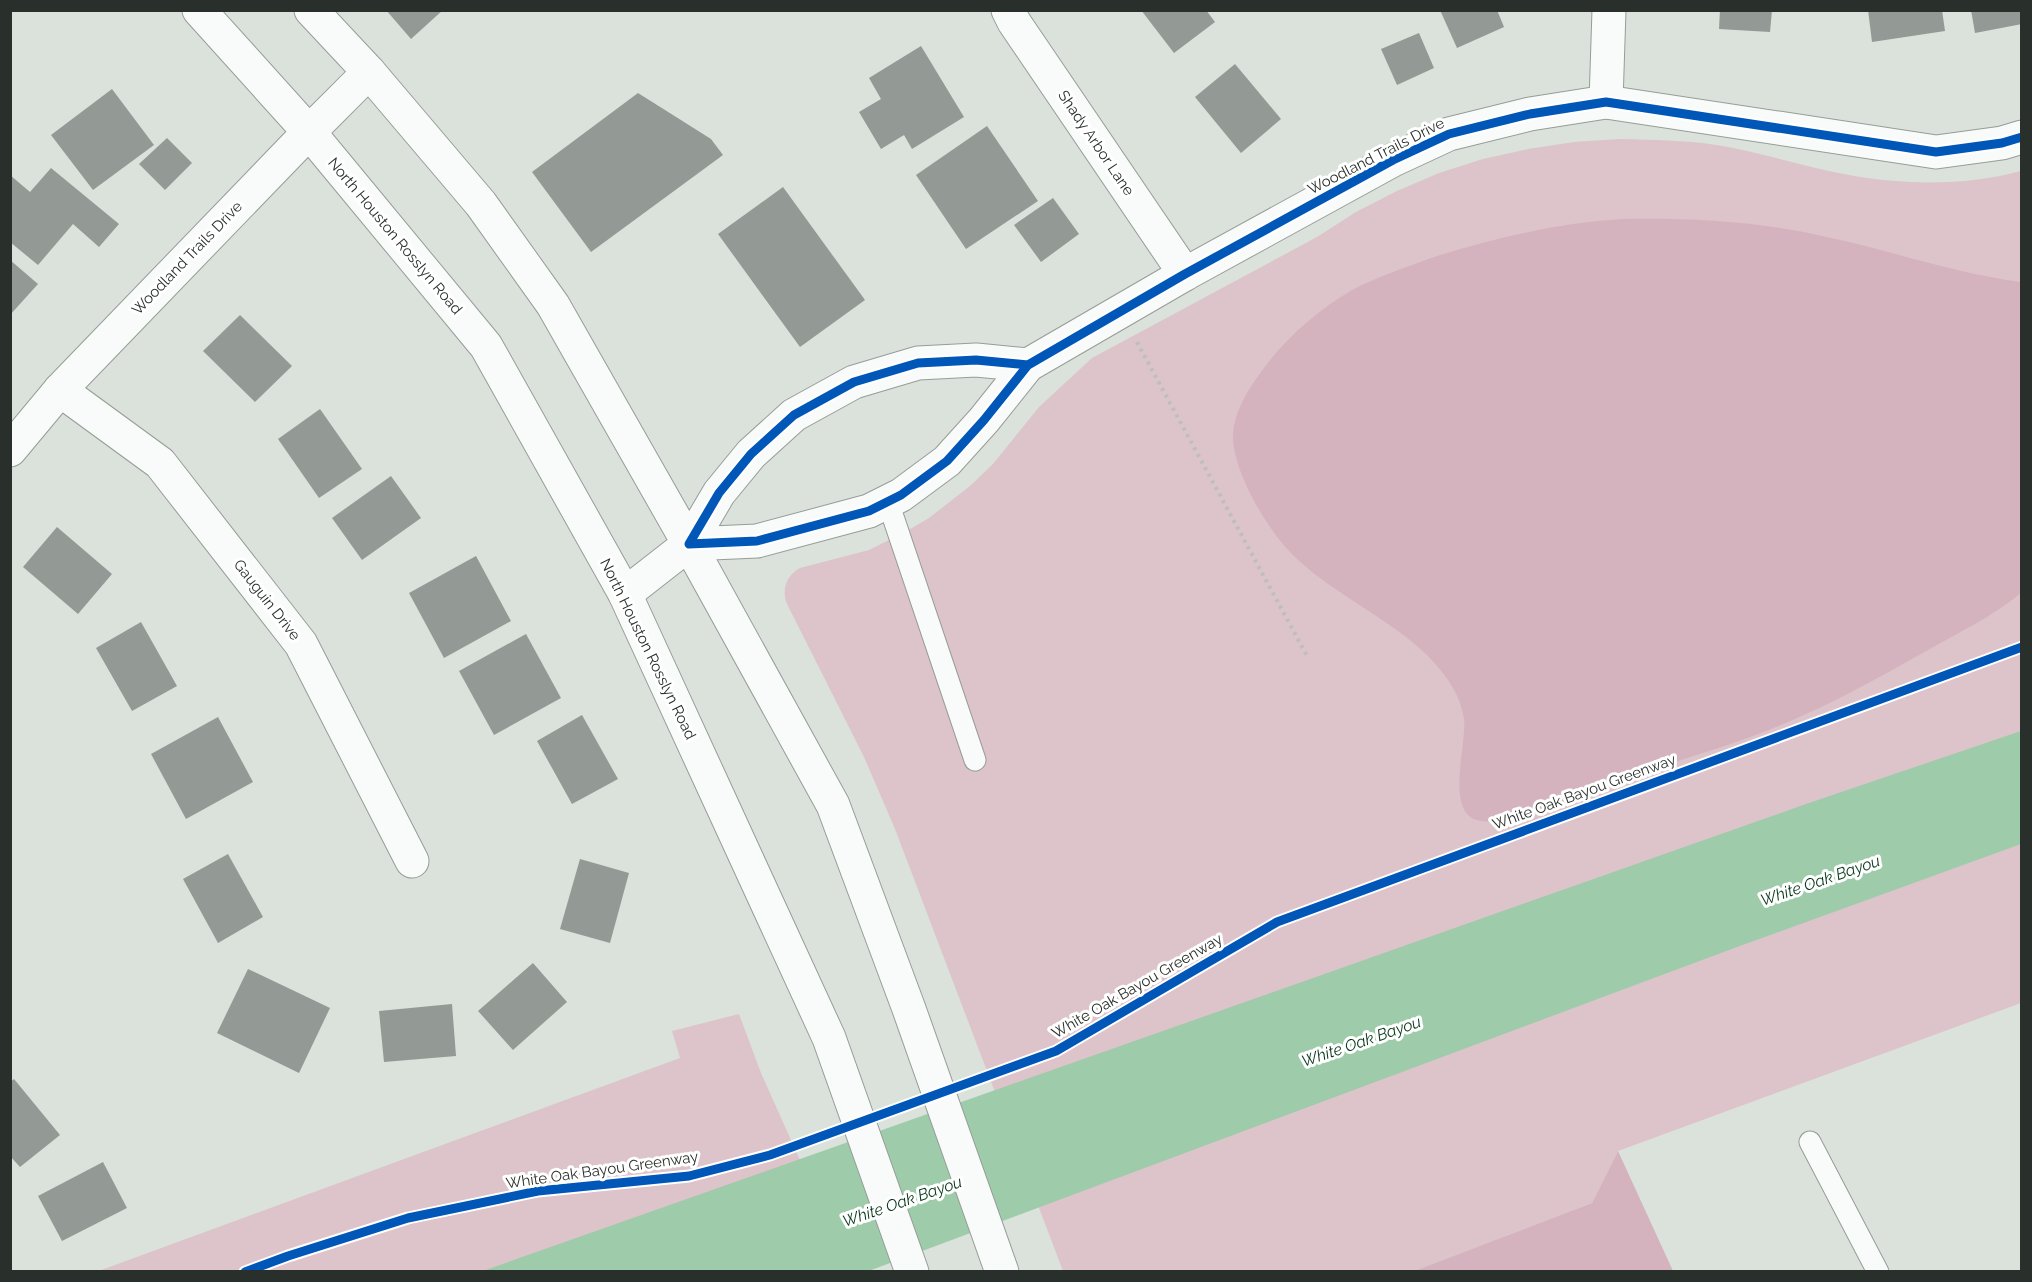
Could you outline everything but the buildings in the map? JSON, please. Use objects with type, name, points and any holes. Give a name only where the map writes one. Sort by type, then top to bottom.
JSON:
[{"type":"street","name":"North Houston Rosslyn Road","points":[[199,10],[309,132],[486,346],[625,594],[830,1038],[912,1272]]},
{"type":"street","points":[[311,10],[369,72],[481,204],[554,305],[833,805],[1002,1272]]},
{"type":"street","name":"Shady Arbor Lane","points":[[1008,10],[1185,274]]},
{"type":"street","points":[[1606,102],[1609,10]]},
{"type":"street","name":"Woodland Trails Drive","points":[[10,450],[60,390],[369,72]]},
{"type":"street","name":"Woodland Trails Drive","points":[[689,544],[757,541],[869,511],[901,495],[947,461],[984,420],[1028,365],[1185,274],[1393,160],[1449,134],[1530,114],[1606,102],[1936,152],[2002,143],[2022,137]]},
{"type":"street","points":[[625,594],[689,544],[719,493],[751,454],[794,415],[854,382],[918,363],[976,360],[1028,365]]},
{"type":"street","name":"Gauguin Drive","points":[[60,390],[160,463],[301,644],[412,861]]},
{"type":"lane","points":[[888,502],[975,760]]},
{"type":"lane","points":[[1810,1142],[1878,1272]]},
{"type":"path","points":[[1120,311],[1307,656]]},
{"type":"shaded area","points":[[1620,139],[1716,145],[1832,172],[1892,181],[1957,181],[2021,171],[2021,1003],[1618,1151],[1592,1203],[1414,1271],[1063,1271],[895,829],[864,757],[787,604],[786,583],[800,568],[869,550],[929,518],[970,486],[993,464],[1039,407],[1092,358],[1317,237],[1356,212],[1439,173],[1483,159],[1574,142]]},
{"type":"shaded area","points":[[1623,219],[1720,221],[1770,226],[1843,241],[1970,273],[2021,282],[2021,593],[1988,616],[1892,670],[1781,725],[1639,774],[1548,809],[1509,820],[1492,822],[1477,820],[1467,814],[1462,804],[1460,776],[1464,719],[1453,687],[1433,661],[1412,641],[1313,573],[1291,553],[1273,531],[1253,499],[1237,462],[1233,438],[1236,419],[1253,384],[1282,346],[1315,315],[1352,290],[1431,258],[1478,244],[1526,232]]},
{"type":"shaded area","points":[[739,1014],[761,1073],[833,1234],[847,1272],[96,1272],[680,1058],[672,1031]]},
{"type":"shaded area","points":[[1618,1151],[1673,1271],[1414,1271],[1592,1203]]},
{"type":"water","name":"White Oak Bayou","points":[[2021,731],[2021,844],[1737,947],[874,1269],[865,1272],[480,1272],[1806,804]]},
{"type":"cycle path","points":[[1028,365],[976,360],[918,363],[854,382],[794,415],[751,454],[719,493],[689,544],[757,541],[869,511],[901,495],[947,461],[984,420],[1028,365],[1185,274],[1393,160],[1449,134],[1530,114],[1606,102],[1936,152],[2002,143],[2022,137]]},
{"type":"cycle path","name":"White Oak Bayou Greenway","points":[[245,1272],[408,1218],[538,1191],[689,1176],[770,1155],[1056,1051],[1277,922],[2022,647]]}]
